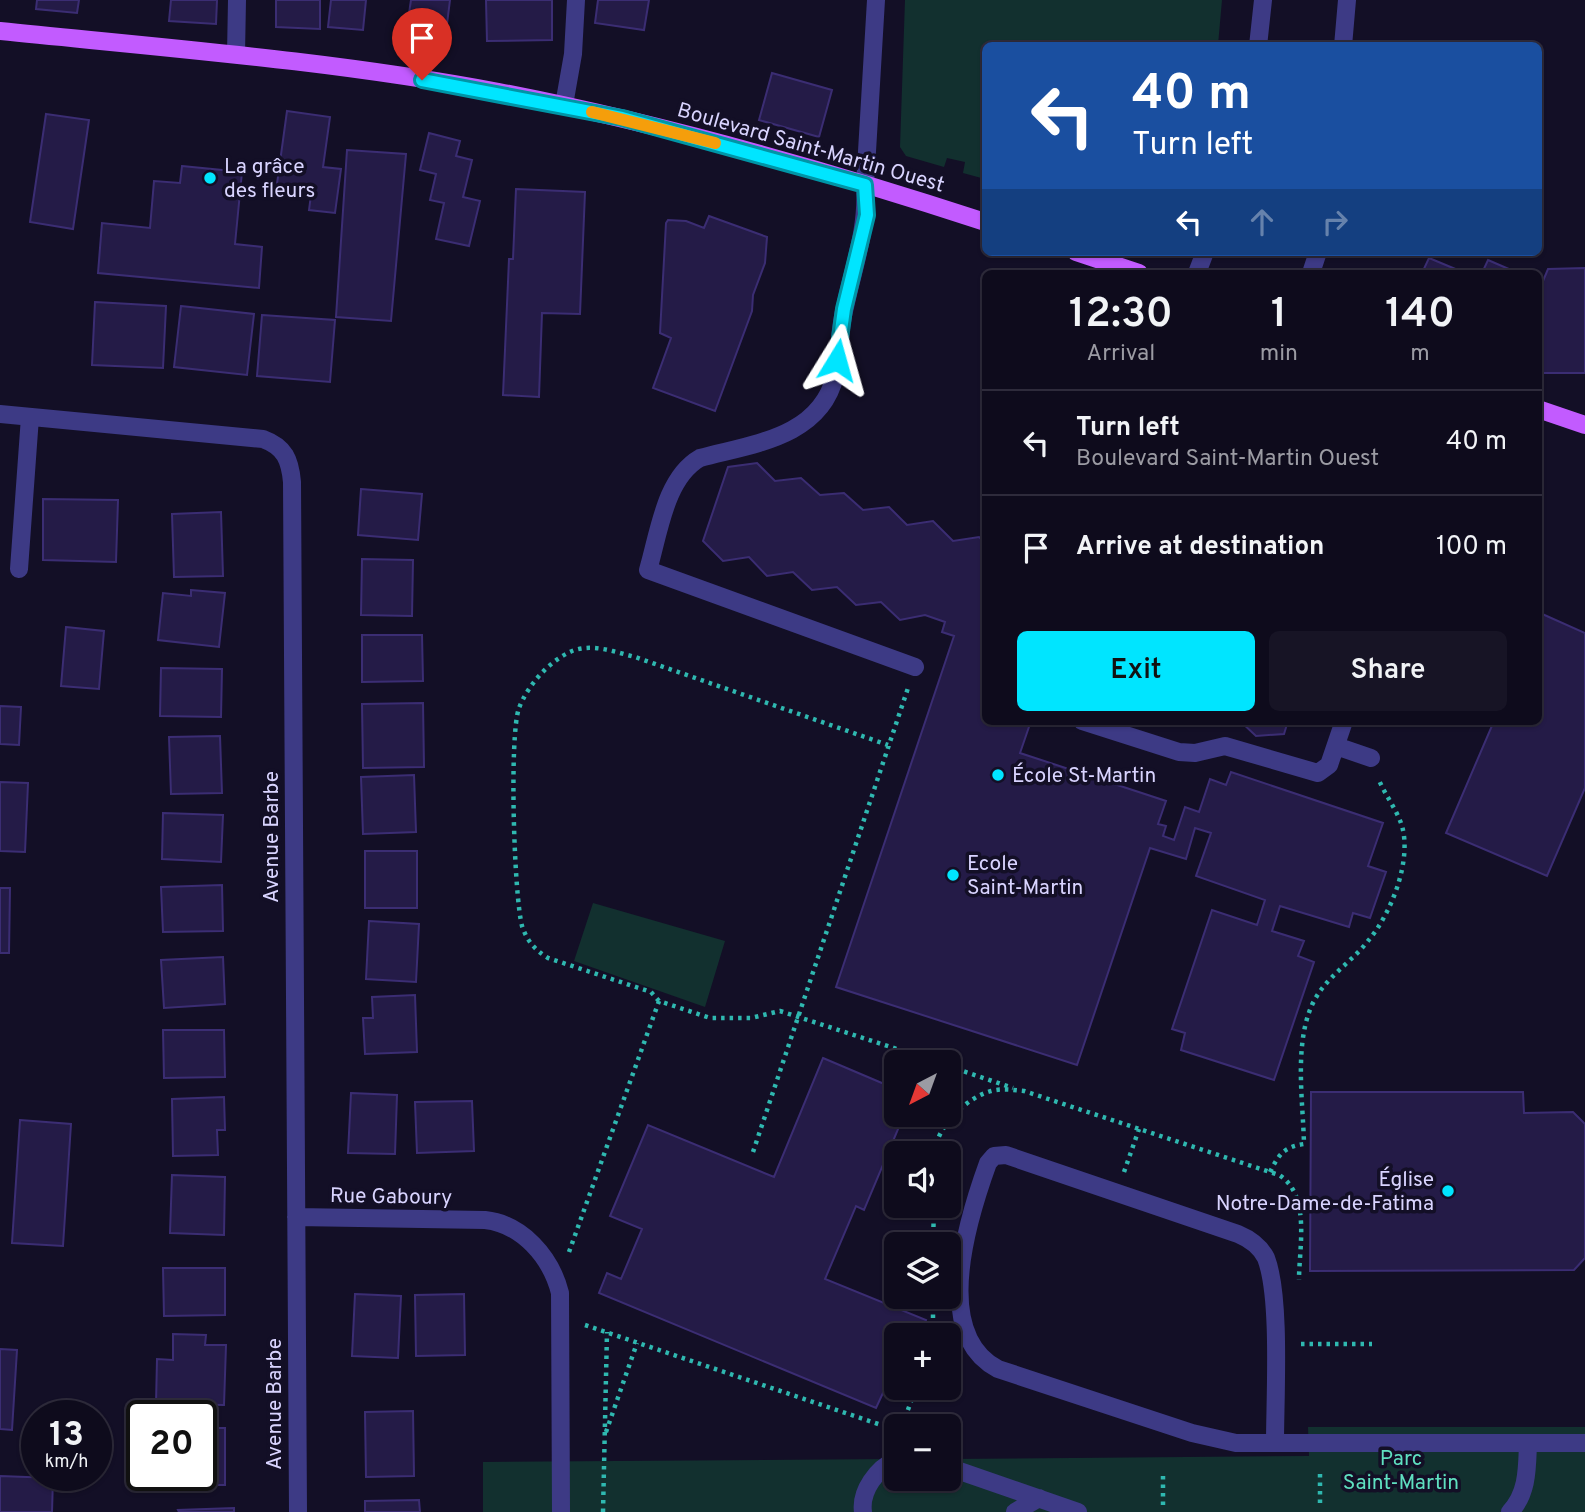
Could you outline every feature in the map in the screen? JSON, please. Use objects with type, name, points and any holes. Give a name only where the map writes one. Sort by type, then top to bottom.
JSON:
[{"type":"main road","name":"Boulevard Saint-Martin Ouest","points":[[0,31],[236,54],[383,73],[564,106],[695,137],[982,221]]},
{"type":"main road","points":[[1088,256],[1130,270]]},
{"type":"main road","points":[[1542,410],[1585,425]]},
{"type":"street","points":[[236,54],[237,0]]},
{"type":"street","points":[[564,106],[573,54],[576,0]]},
{"type":"street","points":[[876,0],[865,185],[867,215],[844,309],[830,390],[813,414],[781,437],[700,458],[690,464],[674,486],[648,570],[915,667]]},
{"type":"street","points":[[1258,42],[1263,0]]},
{"type":"street","points":[[1343,42],[1347,0]]},
{"type":"street","name":"Avenue Barbe","points":[[0,414],[263,439],[281,448],[289,461],[298,1512]]},
{"type":"street","points":[[19,569],[30,417]]},
{"type":"street","points":[[1095,725],[1179,752],[1195,753],[1225,746],[1311,773],[1326,769],[1343,725]]},
{"type":"street","points":[[1336,746],[1371,758]]},
{"type":"street","points":[[1275,1442],[1274,1324],[1270,1274],[1260,1249],[1238,1234],[1006,1156],[993,1156],[985,1172],[962,1247],[964,1329],[971,1347],[986,1363],[998,1369],[1192,1433],[1236,1443],[1585,1443]]},
{"type":"street","name":"Rue Gaboury","points":[[296,1217],[485,1220],[507,1224],[519,1232],[548,1263],[556,1278],[561,1310],[561,1512]]},
{"type":"street","points":[[1510,1512],[1522,1494],[1526,1480],[1528,1443]]},
{"type":"street","points":[[863,1512],[867,1489],[875,1475],[884,1469]]},
{"type":"street","points":[[961,1471],[1078,1512]]},
{"type":"street","points":[[1015,1512],[1040,1498]]},
{"type":"path","points":[[888,745],[635,657],[601,649],[573,651],[540,675],[527,692],[515,724],[516,861],[522,926],[534,949],[548,958],[651,992],[659,1001],[710,1018],[751,1018],[780,1011],[898,1050]]},
{"type":"path","points":[[753,1152],[915,667]]},
{"type":"path","points":[[1270,1172],[1281,1152],[1288,1146],[1304,1144],[1303,1068],[1311,1008],[1324,984],[1368,942],[1385,917],[1399,878],[1405,845],[1402,824],[1385,795]]},
{"type":"path","points":[[569,1253],[659,1001]]},
{"type":"path","points":[[1303,1068],[1311,1068]]},
{"type":"path","points":[[961,1070],[1270,1172],[1289,1181],[1299,1203],[1299,1293]]},
{"type":"path","points":[[940,1131],[972,1100],[989,1091],[1024,1091]]},
{"type":"path","points":[[937,1141],[940,1127]]},
{"type":"path","points":[[1117,1193],[1139,1129]]},
{"type":"path","points":[[559,1244],[569,1253],[572,1262]]},
{"type":"path","points":[[580,1324],[884,1426]]},
{"type":"path","points":[[1298,1344],[1299,1331]]},
{"type":"path","points":[[603,1512],[607,1332]]},
{"type":"path","points":[[605,1436],[637,1343]]},
{"type":"path","points":[[1311,1344],[1373,1344]]},
{"type":"path","points":[[1320,1474],[1320,1508]]},
{"type":"path","points":[[1163,1475],[1163,1506]]},
{"type":"green space","points":[[905,0],[1222,0],[1218,42],[982,42],[982,178],[963,173],[965,162],[947,158],[944,167],[906,156],[900,147]]},
{"type":"green space","points":[[593,903],[725,941],[705,1007],[574,961]]},
{"type":"green space","name":"Parc Saint-Martin","points":[[1308,1427],[1585,1427],[1585,1512],[483,1512],[483,1462],[884,1459],[884,1491],[961,1491],[961,1459],[1309,1456]]},
{"type":"building","points":[[37,0],[79,0],[77,13],[36,9]]},
{"type":"building","points":[[171,0],[217,0],[216,24],[169,21]]},
{"type":"building","points":[[276,0],[320,0],[320,29],[276,27]]},
{"type":"building","points":[[331,0],[366,0],[363,30],[328,27]]},
{"type":"building","points":[[411,0],[450,0],[447,24],[408,20]]},
{"type":"building","points":[[486,0],[552,0],[552,40],[487,41]]},
{"type":"building","points":[[598,0],[649,0],[644,30],[595,23]]},
{"type":"building","points":[[772,73],[832,90],[819,137],[759,120]]},
{"type":"building","points":[[287,111],[330,117],[323,167],[341,169],[335,213],[309,210],[311,195],[276,191]]},
{"type":"building","points":[[46,114],[89,120],[73,229],[30,222]]},
{"type":"building","points":[[429,133],[460,141],[456,156],[472,160],[463,197],[480,201],[469,246],[436,239],[444,203],[430,200],[436,174],[420,170]]},
{"type":"building","points":[[347,150],[406,154],[391,321],[336,317]]},
{"type":"building","points":[[182,166],[242,172],[235,244],[262,247],[259,288],[98,273],[102,223],[150,228],[154,181],[180,183]]},
{"type":"building","points":[[516,189],[585,192],[580,314],[542,313],[539,397],[503,395],[509,259],[513,259]]},
{"type":"building","points":[[709,216],[767,237],[765,263],[753,295],[752,311],[715,411],[653,388],[671,338],[660,333],[666,223],[668,220],[686,221],[704,228]]},
{"type":"building","points":[[1429,258],[1458,270],[1423,270]]},
{"type":"building","points":[[1488,260],[1511,270],[1483,270]]},
{"type":"building","points":[[1585,268],[1585,373],[1542,373],[1542,283],[1548,269]]},
{"type":"building","points":[[95,302],[166,306],[163,368],[92,365]]},
{"type":"building","points":[[181,306],[254,314],[247,375],[174,367]]},
{"type":"building","points":[[262,315],[335,320],[330,382],[257,376]]},
{"type":"building","name":"École St-Martin","points":[[757,463],[775,481],[801,478],[820,495],[844,493],[863,510],[889,507],[907,525],[933,521],[953,541],[979,537],[982,540],[982,725],[1030,725],[1020,753],[1166,801],[1158,824],[1166,826],[1163,836],[1174,840],[1185,807],[1199,812],[1210,779],[1226,785],[1231,772],[1383,823],[1368,866],[1386,872],[1370,918],[1353,913],[1349,927],[1280,906],[1272,931],[1304,941],[1298,956],[1314,962],[1274,1080],[1181,1050],[1185,1033],[1172,1029],[1212,910],[1257,925],[1265,900],[1196,876],[1211,833],[1195,828],[1186,859],[1150,848],[1077,1065],[836,987],[954,636],[942,632],[945,622],[925,615],[900,620],[881,602],[856,605],[837,587],[812,590],[793,572],[767,576],[749,557],[723,561],[703,541],[728,467]]},
{"type":"building","points":[[361,489],[422,494],[418,540],[358,535]]},
{"type":"building","points":[[43,499],[118,500],[116,562],[43,560]]},
{"type":"building","points":[[221,512],[223,576],[174,577],[172,514]]},
{"type":"building","points":[[362,559],[413,560],[412,616],[361,615]]},
{"type":"building","points":[[191,590],[225,593],[219,647],[158,640],[163,593],[191,596]]},
{"type":"building","points":[[1542,614],[1585,633],[1585,788],[1547,876],[1446,833],[1492,725],[1542,725]]},
{"type":"building","points":[[66,627],[104,631],[99,689],[61,686]]},
{"type":"building","points":[[362,635],[422,635],[423,681],[362,682]]},
{"type":"building","points":[[161,668],[222,669],[221,717],[160,716]]},
{"type":"building","points":[[423,703],[424,767],[363,768],[362,704]]},
{"type":"building","points":[[0,706],[21,707],[19,745],[0,744]]},
{"type":"building","points":[[1244,725],[1287,725],[1284,734],[1256,736]]},
{"type":"building","points":[[220,736],[222,793],[171,794],[169,737]]},
{"type":"building","points":[[414,775],[416,832],[363,834],[361,777]]},
{"type":"building","points":[[0,782],[28,783],[25,852],[0,851]]},
{"type":"building","points":[[163,813],[223,815],[221,862],[162,859]]},
{"type":"building","points":[[365,851],[417,851],[417,908],[365,908]]},
{"type":"building","points":[[222,885],[223,931],[163,932],[161,887]]},
{"type":"building","points":[[0,888],[10,888],[9,953],[0,953]]},
{"type":"building","points":[[369,921],[419,924],[416,982],[366,979]]},
{"type":"building","points":[[223,957],[225,1004],[164,1008],[161,960]]},
{"type":"building","points":[[415,995],[417,1052],[365,1054],[363,1018],[373,1018],[372,997]]},
{"type":"building","points":[[163,1030],[224,1030],[225,1077],[164,1078]]},
{"type":"building","points":[[823,1058],[884,1084],[884,1127],[899,1127],[893,1141],[884,1141],[884,1162],[864,1210],[856,1206],[825,1279],[884,1303],[884,1309],[899,1309],[926,1320],[925,1323],[884,1323],[884,1391],[876,1408],[599,1293],[607,1273],[621,1279],[642,1229],[610,1216],[648,1125],[774,1177]]},
{"type":"building","name":"Église Notre-Dame-de-Fatima","points":[[1311,1092],[1523,1092],[1524,1113],[1573,1112],[1585,1124],[1585,1258],[1574,1270],[1310,1271]]},
{"type":"building","points":[[351,1093],[397,1095],[395,1154],[348,1153]]},
{"type":"building","points":[[224,1097],[225,1130],[217,1130],[218,1155],[173,1156],[172,1099]]},
{"type":"building","points":[[472,1101],[474,1151],[417,1153],[415,1102]]},
{"type":"building","points":[[20,1120],[71,1124],[63,1246],[12,1243]]},
{"type":"building","points":[[172,1175],[225,1177],[224,1235],[170,1233]]},
{"type":"building","points":[[163,1268],[225,1268],[225,1315],[164,1316]]},
{"type":"building","points":[[355,1294],[401,1296],[398,1358],[352,1356]]},
{"type":"building","points":[[464,1294],[465,1355],[416,1356],[415,1295]]},
{"type":"building","points":[[173,1334],[206,1335],[205,1345],[226,1345],[224,1405],[217,1405],[217,1400],[156,1400],[157,1359],[173,1360]]},
{"type":"building","points":[[0,1349],[17,1350],[12,1430],[0,1429]]},
{"type":"building","points":[[413,1411],[414,1476],[366,1477],[365,1412]]},
{"type":"building","points":[[217,1428],[225,1428],[225,1485],[217,1485]]},
{"type":"building","points":[[0,1476],[21,1477],[21,1491],[53,1491],[52,1512],[0,1512]]},
{"type":"building","points":[[419,1500],[420,1512],[365,1512],[365,1501]]},
{"type":"building","points":[[234,1508],[234,1512],[178,1510]]},
{"type":"slow traffic","points":[[592,112],[715,143]]},
{"type":"place","name":"La grâce des fleurs","points":[[210,178]]},
{"type":"place","name":"École St-Martin","points":[[998,775]]},
{"type":"place","name":"Ecole Saint-Martin","points":[[953,875]]},
{"type":"place","name":"Église Notre-Dame-de-Fatima","points":[[1448,1191]]},
{"type":"route","points":[[422,80],[622,118],[865,185],[867,215],[844,309],[837,360]]}]
